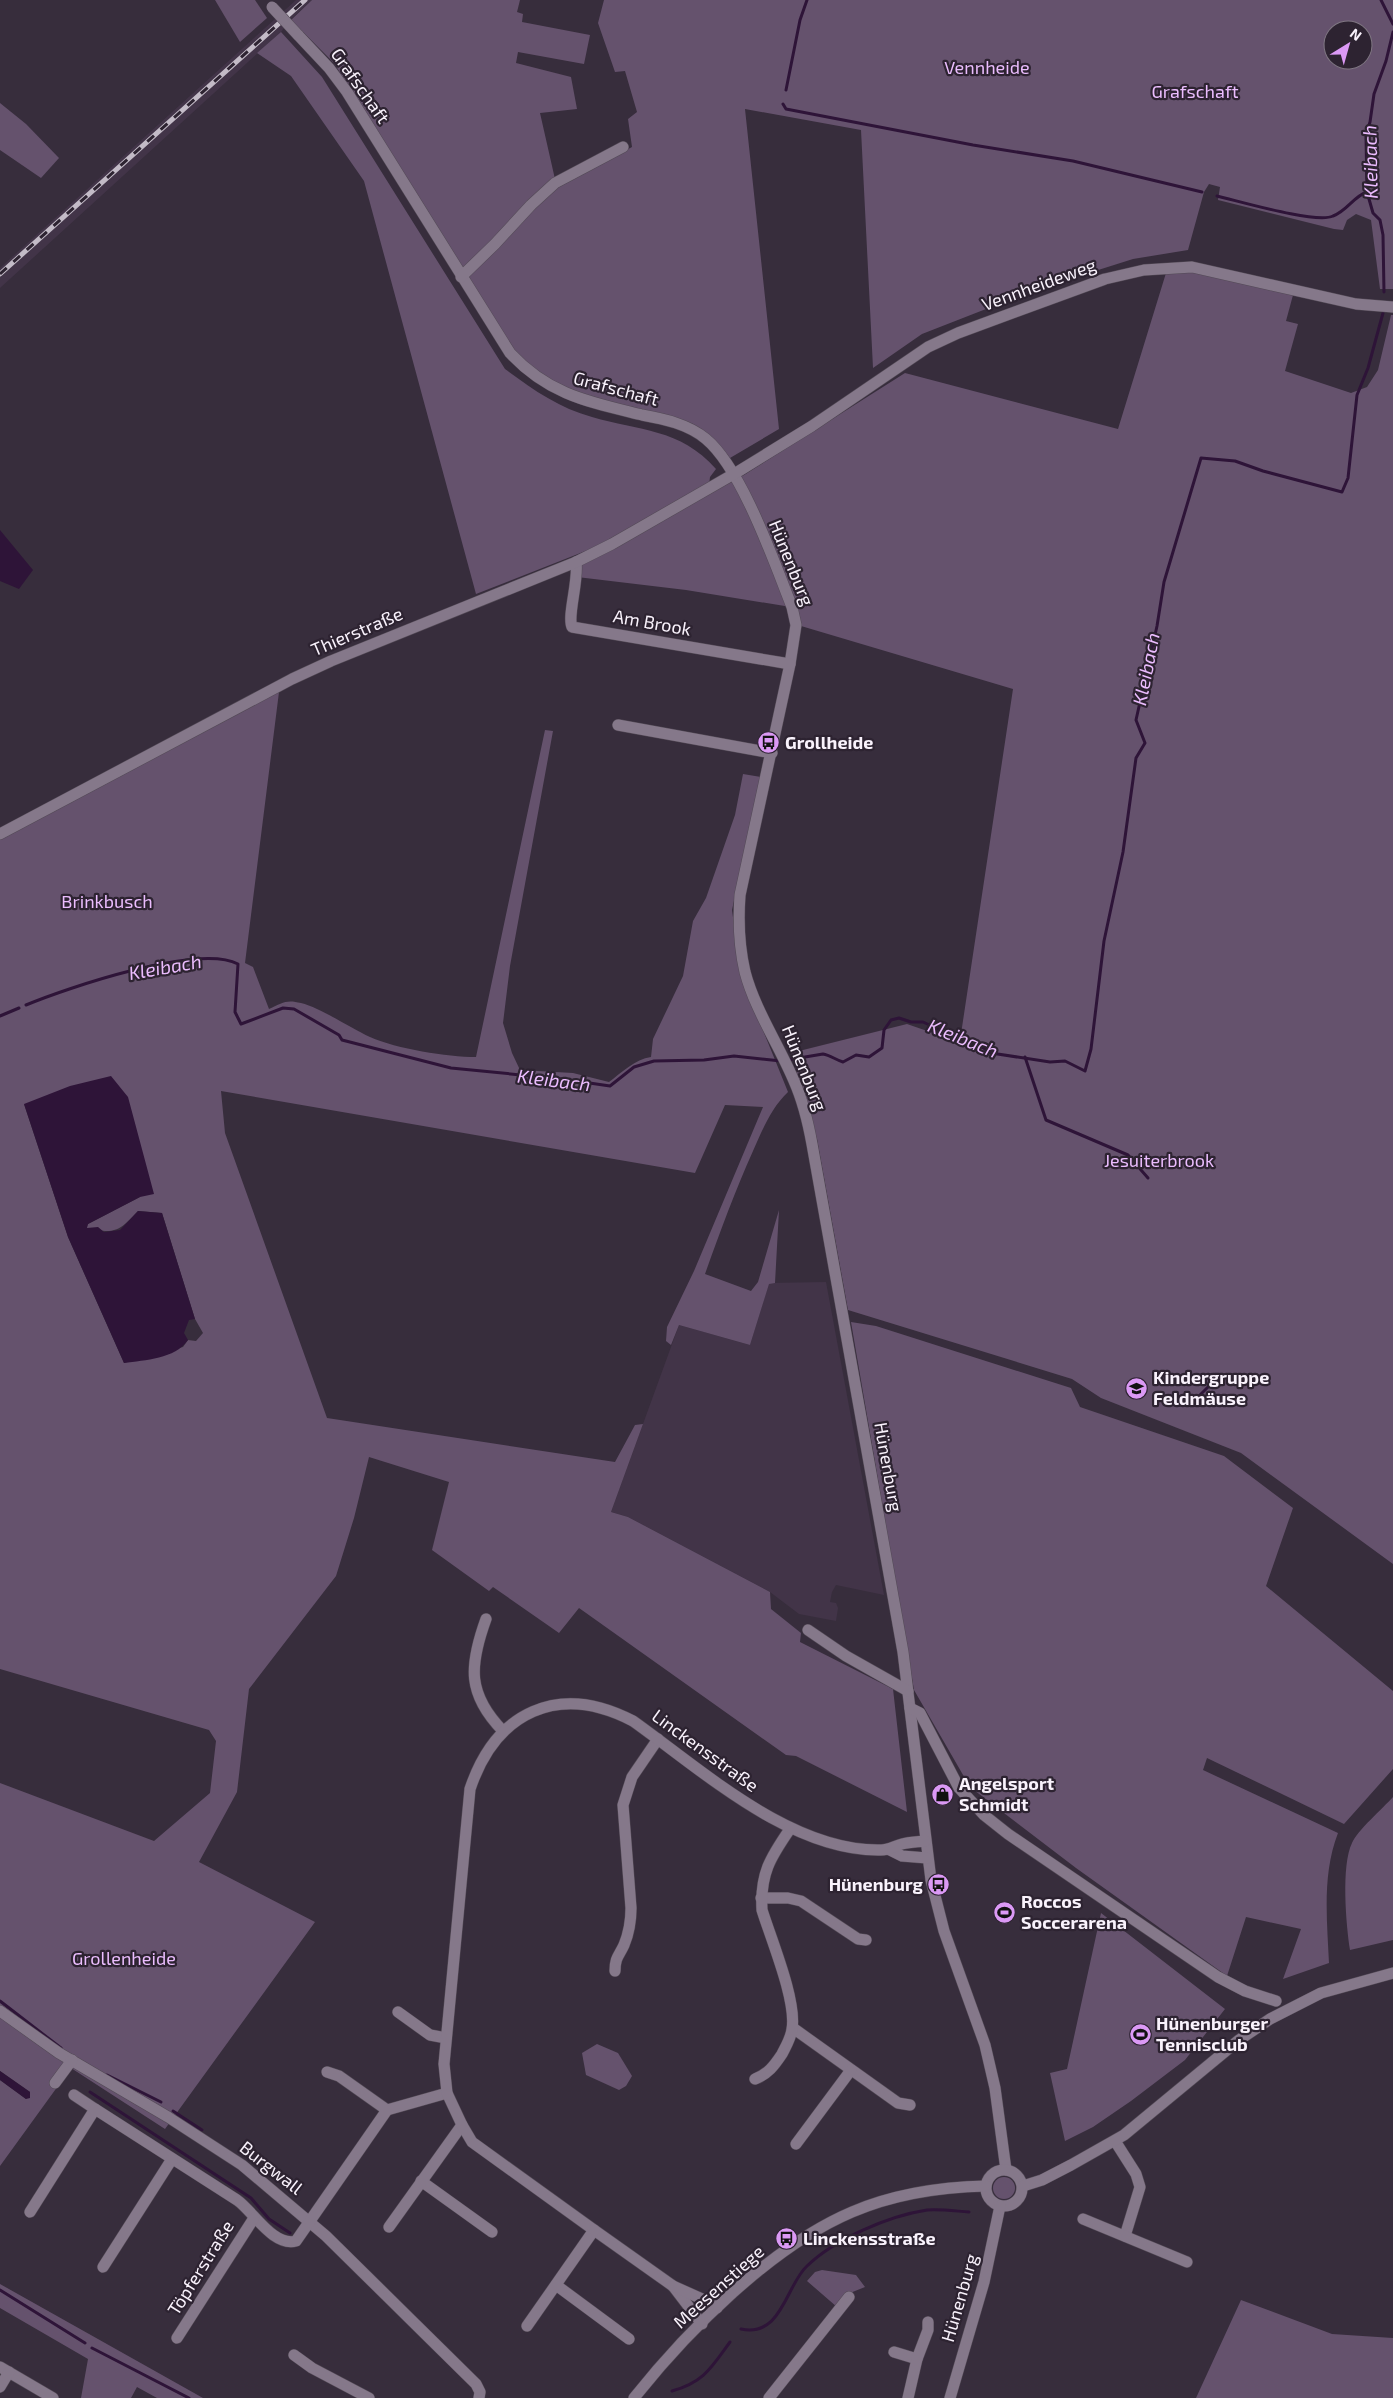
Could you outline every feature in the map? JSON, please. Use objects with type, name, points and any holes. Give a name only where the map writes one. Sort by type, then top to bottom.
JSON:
[{"type":"street","name":"Grafschaft","points":[[270,3],[329,68],[347,92],[510,353],[540,381],[563,393],[589,402],[657,418],[691,429],[716,448],[734,474]]},
{"type":"street","points":[[461,277],[495,244],[531,204],[555,183],[623,147]]},
{"type":"street","name":"Vennheideweg","points":[[734,474],[812,426],[928,348],[958,333],[1105,279],[1172,266],[1192,267],[1356,304],[1393,307]]},
{"type":"street","name":"Thierstraße","points":[[0,834],[292,679],[331,661],[576,562],[612,544],[734,474]]},
{"type":"street","name":"Hünenburg","points":[[734,474],[747,499],[792,607],[796,624],[772,753],[743,871],[738,919],[740,947],[746,974],[806,1114],[889,1574],[908,1691],[927,1858],[944,1931],[985,2044],[995,2088],[1006,2170]]},
{"type":"street","name":"Am Brook","points":[[576,562],[577,577],[570,620],[572,627],[790,664]]},
{"type":"street","points":[[618,725],[772,753]]},
{"type":"street","points":[[486,1619],[474,1660],[474,1680],[482,1706],[503,1731]]},
{"type":"street","points":[[808,1630],[846,1656],[908,1691]]},
{"type":"street","name":"Linckensstraße","points":[[717,2308],[703,2299],[673,2286],[472,2142],[462,2126],[447,2093],[444,2064],[446,2038],[470,1790],[478,1766],[489,1747],[503,1731],[520,1718],[540,1708],[559,1703],[576,1703],[616,1712],[632,1721],[760,1813],[790,1829],[837,1845],[873,1850],[890,1850],[903,1844],[925,1841]]},
{"type":"street","points":[[910,1708],[920,1713],[959,1788],[984,1816],[1191,1960],[1231,1985],[1276,2001]]},
{"type":"street","points":[[614,1971],[615,1960],[624,1945],[630,1924],[624,1805],[632,1777],[658,1739]]},
{"type":"street","points":[[755,2079],[767,2074],[777,2062],[786,2047],[792,2028],[792,2004],[762,1910],[761,1898],[761,1885],[766,1866],[790,1829]]},
{"type":"street","name":"Linckensstraße","points":[[890,1850],[902,1856],[927,1858]]},
{"type":"street","points":[[761,1898],[788,1898],[801,1901],[858,1939],[866,1940]]},
{"type":"street","points":[[1023,2186],[1042,2180],[1115,2141],[1135,2127],[1239,2040],[1270,2019],[1321,1993],[1393,1973]]},
{"type":"street","name":"Burgwall","points":[[0,2011],[72,2060],[168,2116],[242,2165],[326,2236],[476,2384],[480,2392],[479,2398]]},
{"type":"street","points":[[398,2012],[430,2035],[446,2038]]},
{"type":"street","points":[[792,2028],[898,2103],[910,2105]]},
{"type":"street","points":[[55,2083],[72,2060]]},
{"type":"street","points":[[796,2144],[850,2070]]},
{"type":"street","points":[[327,2072],[339,2076],[387,2110]]},
{"type":"street","points":[[309,2222],[387,2110],[447,2093]]},
{"type":"street","name":"Töpferstraße","points":[[74,2095],[237,2200],[249,2210],[259,2224],[290,2243],[296,2241],[309,2222]]},
{"type":"street","points":[[30,2212],[96,2109]]},
{"type":"street","points":[[388,2227],[462,2126]]},
{"type":"street","points":[[1115,2141],[1136,2174],[1140,2186],[1125,2236]]},
{"type":"street","points":[[104,2267],[172,2159]]},
{"type":"street","points":[[1006,2170],[1015,2173],[1023,2186],[1017,2202],[1000,2206],[990,2199],[986,2186],[990,2176],[995,2172],[1006,2170]]},
{"type":"street","points":[[421,2181],[492,2232]]},
{"type":"street","name":"Meesenstiege","points":[[634,2398],[717,2308],[771,2262],[808,2236],[854,2211],[919,2193],[946,2188],[986,2186]]},
{"type":"street","name":"Hünenburg","points":[[950,2398],[984,2282],[1000,2206]]},
{"type":"street","name":"Töpferstraße","points":[[177,2338],[254,2218]]},
{"type":"street","points":[[1082,2219],[1187,2262]]},
{"type":"street","points":[[527,2326],[594,2230]]},
{"type":"street","points":[[556,2285],[629,2339]]},
{"type":"street","name":"Linckensstraße","points":[[673,2286],[702,2324]]},
{"type":"street","points":[[769,2398],[849,2297]]},
{"type":"street","points":[[908,2398],[928,2330],[928,2322]]},
{"type":"street","points":[[894,2352],[918,2359]]},
{"type":"street","points":[[294,2355],[312,2368],[369,2398]]},
{"type":"street","points":[[0,2387],[4,2370],[53,2398]]},
{"type":"shaded area","points":[[296,0],[312,0],[291,19],[281,32],[0,288],[0,268]]},
{"type":"shaded area","points":[[0,530],[33,570],[19,589],[0,581]]},
{"type":"shaded area","points":[[111,1076],[128,1097],[154,1194],[140,1197],[88,1224],[87,1228],[98,1227],[104,1232],[120,1230],[138,1211],[162,1213],[195,1319],[189,1320],[184,1333],[188,1340],[175,1351],[159,1358],[124,1363],[68,1237],[24,1104],[70,1086]]},
{"type":"shaded area","points":[[826,1282],[884,1595],[836,1585],[830,1602],[836,1603],[838,1608],[836,1621],[799,1614],[770,1592],[628,1517],[611,1512],[679,1325],[750,1345],[769,1283]]},
{"type":"shaded area","points":[[0,2071],[30,2092],[30,2098],[26,2099],[0,2080]]},
{"type":"green space","points":[[215,0],[255,0],[267,18],[240,42]]},
{"type":"green space","name":"Vennheide","points":[[312,0],[520,0],[517,12],[523,14],[522,22],[590,35],[584,64],[518,52],[516,63],[571,77],[577,109],[540,113],[557,188],[632,147],[628,119],[637,112],[625,71],[615,72],[598,23],[604,0],[1393,0],[1393,289],[1380,289],[1371,220],[1356,214],[1347,220],[1343,230],[1334,229],[1218,200],[1220,187],[1209,184],[1204,192],[1188,250],[1133,259],[1035,290],[922,334],[873,368],[861,130],[745,109],[779,429],[730,458],[711,436],[693,424],[591,399],[542,377],[515,352],[334,63],[291,20]]},
{"type":"green space","points":[[281,32],[322,77],[505,369],[536,391],[568,409],[609,422],[658,433],[688,446],[716,469],[710,477],[709,485],[611,541],[476,594],[364,181],[291,76],[257,53]]},
{"type":"green space","points":[[0,103],[26,124],[59,158],[41,178],[0,150]]},
{"type":"green space","name":"Jesuiterbrook","points":[[1193,270],[1293,295],[1286,321],[1298,324],[1285,371],[1351,393],[1367,387],[1378,370],[1391,315],[1393,315],[1393,1564],[1241,1453],[1101,1398],[1072,1379],[848,1310],[817,1139],[791,1053],[907,1024],[933,1033],[961,1034],[1013,689],[801,626],[797,608],[686,590],[577,577],[576,566],[744,475],[905,373],[1118,429],[1166,273]]},
{"type":"green space","points":[[279,692],[245,963],[253,967],[269,1009],[281,1003],[301,1003],[381,1041],[422,1052],[476,1057],[545,730],[553,731],[510,966],[503,1023],[512,1053],[520,1070],[573,1073],[609,1082],[634,1063],[651,1057],[653,1039],[683,976],[693,921],[706,898],[735,815],[743,774],[761,777],[732,910],[741,976],[788,1092],[772,1112],[746,1166],[705,1274],[751,1291],[758,1282],[779,1210],[775,1283],[769,1284],[750,1345],[679,1325],[671,1345],[666,1341],[667,1327],[694,1271],[763,1107],[725,1105],[695,1173],[221,1091],[225,1133],[327,1418],[615,1462],[635,1425],[643,1424],[611,1512],[628,1517],[770,1592],[771,1609],[801,1633],[800,1642],[893,1689],[907,1812],[796,1756],[786,1755],[579,1608],[559,1633],[493,1587],[489,1591],[432,1550],[449,1482],[369,1457],[354,1518],[336,1576],[249,1689],[237,1792],[199,1862],[315,1922],[165,2129],[71,2068],[0,2166],[0,2080],[26,2099],[30,2092],[0,2071],[0,1783],[154,1841],[210,1793],[216,1741],[209,1730],[0,1669],[0,836]],"holes":[[[24,1104],[140,1197],[88,1224],[86,1228],[104,1231],[116,1230],[138,1211],[162,1213],[195,1319],[203,1333],[196,1341],[188,1340],[183,1347],[124,1363],[68,1237]]]},
{"type":"green space","points":[[851,1322],[876,1326],[1071,1388],[1080,1407],[1224,1456],[1293,1508],[1266,1586],[1393,1691],[1393,1769],[1344,1824],[1207,1758],[1203,1770],[1338,1833],[1333,1849],[1328,1881],[1329,1963],[1283,1979],[1301,1929],[1246,1917],[1227,1976],[1076,1868],[970,1787],[914,1690]]},
{"type":"green space","points":[[1393,1797],[1393,1940],[1350,1950],[1345,1895],[1346,1865],[1349,1853],[1352,1843],[1359,1832]]},
{"type":"green space","name":"Hünenburger Tennisclub","points":[[1101,1913],[1225,2009],[1185,2060],[1093,2127],[1065,2141],[1050,2073],[1067,2069]]},
{"type":"green space","points":[[597,2044],[618,2053],[632,2076],[626,2086],[619,2090],[586,2075],[582,2053]]},
{"type":"green space","points":[[1004,2177],[1012,2180],[1015,2188],[1012,2196],[1004,2199],[996,2196],[993,2188],[996,2180]]},
{"type":"green space","points":[[822,2270],[856,2275],[865,2287],[850,2293],[837,2307],[807,2281],[815,2272]]},
{"type":"green space","points":[[0,2284],[203,2398],[157,2398],[137,2387],[131,2398],[81,2398],[88,2359],[0,2308]]},
{"type":"green space","points":[[1241,2300],[1332,2334],[1393,2338],[1393,2398],[1196,2398]]},
{"type":"waterway","points":[[786,90],[800,20],[807,0]]},
{"type":"waterway","name":"Kleibach","points":[[1381,0],[1393,24]]},
{"type":"waterway","name":"Kleibach","points":[[1384,292],[1383,235],[1380,220],[1373,213],[1367,192],[1366,135],[1374,94],[1386,61],[1393,32]]},
{"type":"waterway","points":[[783,104],[786,109],[973,145],[1073,161],[1202,192]]},
{"type":"waterway","points":[[1217,196],[1295,215],[1324,218],[1338,214],[1367,192]]},
{"type":"waterway","name":"Kleibach","points":[[787,1060],[823,1054],[843,1062],[856,1055],[869,1057],[882,1048],[884,1030],[891,1020],[899,1018],[911,1022],[923,1022],[966,1042],[979,1045],[991,1053],[1050,1062],[1065,1061],[1085,1071],[1091,1049],[1104,941],[1123,852],[1136,758],[1145,743],[1136,720],[1157,626],[1164,582],[1201,458],[1235,461],[1263,471],[1342,492],[1348,478],[1357,395],[1368,368],[1383,313]]},
{"type":"waterway","name":"Kleibach","points":[[26,1005],[71,988],[133,970],[194,959],[219,959],[238,964],[235,1012],[241,1024],[283,1008],[294,1009],[339,1035],[342,1040],[451,1068],[562,1079],[610,1086],[634,1067],[654,1061],[704,1060],[734,1056],[781,1061]]},
{"type":"waterway","name":"Kleibach","points":[[0,1016],[19,1008]]},
{"type":"waterway","points":[[1025,1057],[1046,1120],[1128,1155],[1148,1178]]},
{"type":"waterway","points":[[1198,1397],[1214,1381]]},
{"type":"waterway","points":[[0,2001],[61,2048]]},
{"type":"waterway","points":[[107,2075],[161,2102]]},
{"type":"waterway","points":[[90,2092],[251,2198],[269,2219],[290,2233]]},
{"type":"waterway","points":[[173,2111],[202,2130]]},
{"type":"waterway","points":[[741,2329],[755,2330],[766,2326],[782,2308],[807,2266],[847,2238],[879,2223],[912,2213],[927,2210],[969,2212]]},
{"type":"waterway","points":[[0,2290],[85,2343]]},
{"type":"waterway","points":[[672,2391],[692,2383],[706,2373],[730,2342]]},
{"type":"waterway","points":[[92,2348],[189,2398]]},
{"type":"railway","points":[[0,274],[305,0]]},
{"type":"place","name":"Grollheide","points":[[769,743]]},
{"type":"place","name":"Kindergruppe Feldmäuse","points":[[1137,1388]]},
{"type":"place","name":"Angelsport Schmidt","points":[[943,1794]]},
{"type":"place","name":"Hünenburg","points":[[939,1885]]},
{"type":"place","name":"Roccos Soccerarena","points":[[1005,1912]]},
{"type":"place","name":"Hünenburger Tennisclub","points":[[1140,2034]]},
{"type":"place","name":"Linckensstraße","points":[[787,2239]]},
{"type":"park label","name":"Brinkbusch","points":[[107,902]]},
{"type":"park label","name":"Grollenheide","points":[[124,1959]]}]
